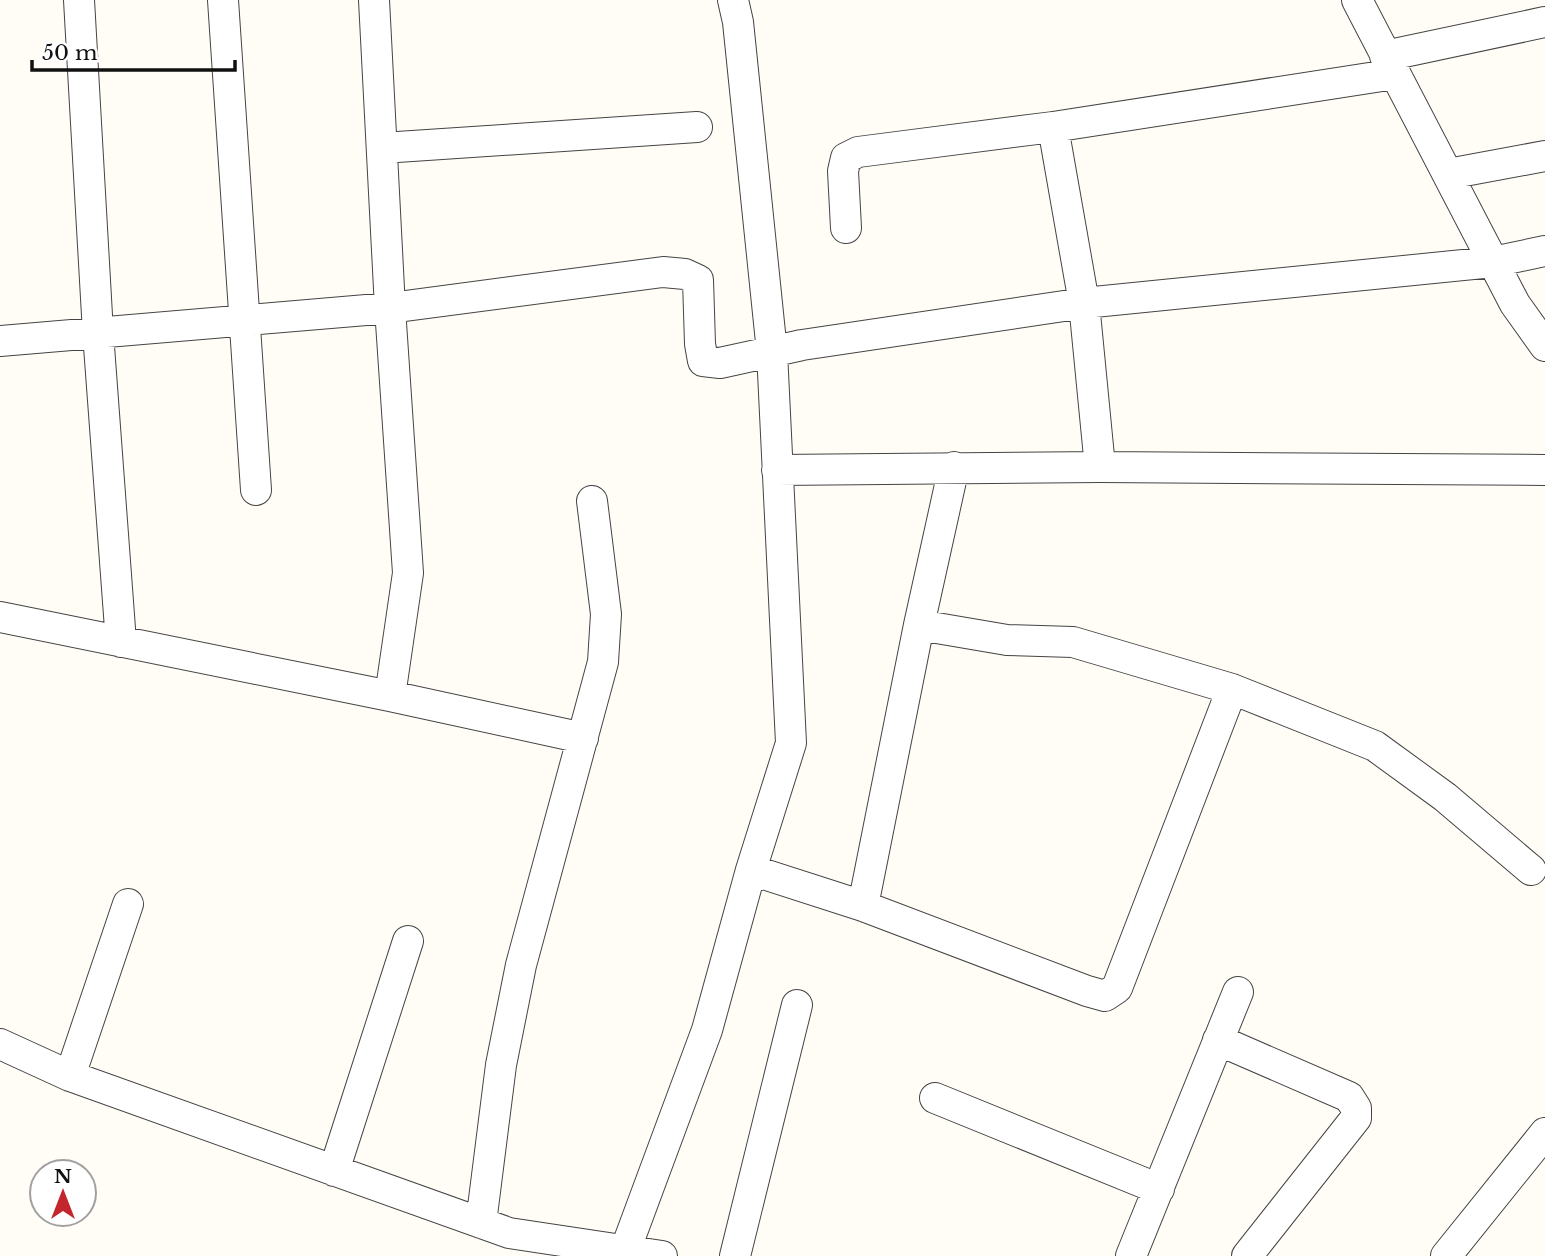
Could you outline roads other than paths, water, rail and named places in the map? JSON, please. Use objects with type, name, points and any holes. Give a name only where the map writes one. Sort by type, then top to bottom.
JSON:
[{"type":"street","points":[[79,0],[98,334],[121,642]]},
{"type":"street","points":[[223,0],[256,490]]},
{"type":"street","points":[[374,0],[390,308],[408,573],[390,696]]},
{"type":"street","points":[[625,1251],[707,1030],[751,870],[790,743],[772,352],[738,22],[733,0]]},
{"type":"street","points":[[1357,0],[1515,304],[1545,346]]},
{"type":"street","points":[[846,228],[843,171],[846,158],[858,152],[1053,127],[1390,65],[1545,22]]},
{"type":"street","points":[[382,148],[697,127]]},
{"type":"street","points":[[1053,127],[1084,303],[1100,467]]},
{"type":"street","points":[[1448,174],[1545,156]]},
{"type":"street","points":[[0,341],[390,308],[663,272],[685,274],[698,280],[703,361],[720,363],[802,345],[1084,303],[1493,262],[1545,251]]},
{"type":"street","points":[[777,470],[954,467],[1545,470]]},
{"type":"street","points":[[863,906],[919,625],[954,467]]},
{"type":"street","points":[[481,1223],[501,1065],[521,965],[603,662],[606,614],[592,502]]},
{"type":"street","points":[[0,617],[583,738]]},
{"type":"street","points":[[919,625],[1007,640],[1073,642],[1232,689],[1375,746],[1445,797],[1531,870]]},
{"type":"street","points":[[751,870],[863,906],[1105,996],[1117,988],[1232,689]]},
{"type":"street","points":[[70,1076],[128,904]]},
{"type":"street","points":[[334,1171],[408,941]]},
{"type":"street","points":[[1131,1256],[1238,992]]},
{"type":"street","points":[[735,1256],[797,1005]]},
{"type":"street","points":[[1218,1040],[1349,1097],[1356,1108],[1356,1118],[1247,1256]]},
{"type":"street","points":[[0,1044],[70,1076],[509,1233],[662,1256]]},
{"type":"street","points":[[935,1098],[1159,1189]]},
{"type":"street","points":[[1446,1256],[1545,1133]]}]
